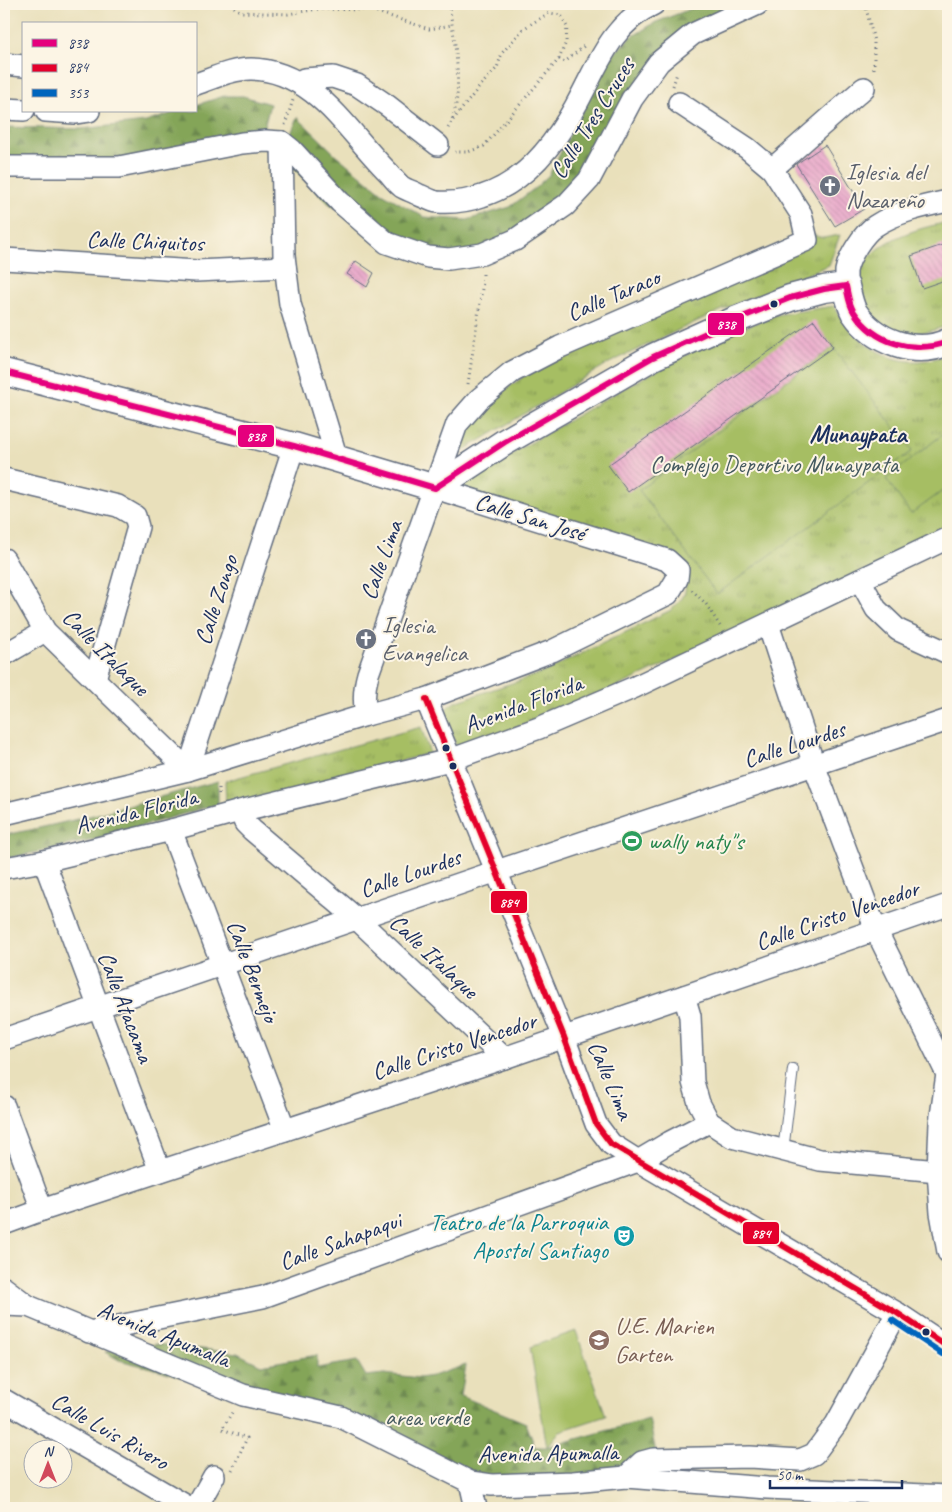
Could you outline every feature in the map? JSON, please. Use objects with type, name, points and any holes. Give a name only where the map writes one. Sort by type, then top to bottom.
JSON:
[{"type":"street","points":[[198,83],[236,70],[252,69],[276,72],[299,83],[322,99],[377,161],[403,187],[435,202],[459,202],[502,188],[528,170],[553,144],[575,107],[604,50],[626,21],[641,10],[654,4]]},
{"type":"street","name":"Calle Tres Cruces","points":[[282,142],[292,150],[340,202],[387,244],[428,257],[449,259],[482,254],[515,240],[566,205],[589,180],[632,99],[659,62],[693,34],[758,4]]},
{"type":"street","points":[[4,64],[22,66]]},
{"type":"street","points":[[299,83],[304,79],[332,77],[356,85],[388,106],[438,145]]},
{"type":"street","points":[[679,103],[747,148],[772,169],[864,88]]},
{"type":"street","points":[[4,108],[22,110]]},
{"type":"street","points":[[60,112],[82,112]]},
{"type":"street","points":[[4,167],[119,167],[242,143],[282,142],[285,268],[290,304],[337,459]]},
{"type":"street","name":"Calle Taraco","points":[[457,424],[478,400],[512,372],[560,347],[807,240],[800,214],[772,169]]},
{"type":"street","points":[[948,201],[898,215],[874,226],[860,242],[850,258],[846,271],[846,286],[853,311],[868,329],[891,343],[918,349],[939,346],[948,342]]},
{"type":"street","name":"Calle Chiquitos","points":[[4,259],[196,271],[285,268]]},
{"type":"street","points":[[435,488],[504,442],[652,357],[790,298],[824,288],[846,286]]},
{"type":"street","name":"Calle San José","points":[[4,372],[294,446],[667,560],[678,570],[677,590]]},
{"type":"street","name":"Calle Lima","points":[[366,715],[364,688],[368,674],[457,424]]},
{"type":"street","name":"Calle Zongo","points":[[188,770],[294,446]]},
{"type":"street","points":[[4,479],[118,506],[135,516],[138,526],[95,679]]},
{"type":"street","name":"Avenida Florida","points":[[4,868],[44,861],[450,760],[539,728],[635,687],[948,538]]},
{"type":"street","name":"Calle Italaque","points":[[4,558],[45,631],[188,770]]},
{"type":"street","points":[[860,580],[876,609],[898,630],[948,653]]},
{"type":"street","name":"Avenida Florida","points":[[4,814],[188,770],[366,715],[426,699],[552,651],[677,590]]},
{"type":"street","points":[[768,624],[814,765],[876,930],[947,1074],[940,1123],[938,1171],[941,1213],[948,1252]]},
{"type":"street","points":[[4,655],[45,631]]},
{"type":"street","name":"Calle Lima","points":[[426,699],[564,1037],[596,1124],[611,1144],[897,1313],[948,1347]]},
{"type":"street","name":"Calle Lourdes","points":[[4,1039],[948,720]]},
{"type":"street","name":"Calle Italaque","points":[[240,811],[245,823],[252,830],[356,919],[504,1058]]},
{"type":"street","name":"Calle Bermejo","points":[[171,830],[285,1130]]},
{"type":"street","name":"Calle Atacama","points":[[44,861],[97,1007],[160,1171]]},
{"type":"street","name":"Calle Cristo Vencedor","points":[[4,1224],[504,1058],[948,905]]},
{"type":"street","points":[[684,996],[690,1016],[694,1082],[699,1103],[709,1122],[732,1137],[820,1160],[938,1171]]},
{"type":"street","points":[[4,1106],[42,1210]]},
{"type":"street","name":"Calle Sahapaqui","points":[[89,1332],[263,1297],[638,1161],[709,1122]]},
{"type":"street","points":[[4,1288],[28,1306]]},
{"type":"street","name":"Avenida Apumalla","points":[[4,1305],[28,1306],[243,1396],[341,1417],[470,1482],[492,1485],[626,1478],[767,1488],[948,1496]]},
{"type":"street","points":[[626,1478],[642,1462],[653,1459],[750,1457],[800,1460],[814,1454],[836,1424],[897,1313]]},
{"type":"street","name":"Calle Luis Rivero","points":[[4,1400],[190,1508]]},
{"type":"street","points":[[196,1508],[214,1476]]},
{"type":"street","points":[[470,1482],[476,1508]]},
{"type":"lane","points":[[783,1151],[794,1069]]},
{"type":"path","points":[[230,4],[241,12],[288,14],[318,9],[371,10],[428,30],[452,25]]},
{"type":"path","points":[[449,4],[458,82],[452,120]]},
{"type":"path","points":[[864,88],[874,72],[874,41],[865,4]]},
{"type":"path","points":[[549,13],[561,14],[567,26],[566,42],[559,59],[484,146],[468,152],[456,153],[438,145],[452,120],[497,68],[502,53],[524,30],[549,13]]},
{"type":"path","points":[[676,48],[679,64],[672,88],[679,103]]},
{"type":"path","points":[[282,142],[286,120],[299,83]]},
{"type":"path","points":[[467,392],[483,282],[482,254]]},
{"type":"path","points":[[677,590],[694,591],[706,604],[721,628]]},
{"type":"path","points":[[214,1476],[228,1479],[247,1438],[222,1429],[243,1396]]},
{"type":"green space","points":[[704,4],[773,4],[755,10],[676,48],[588,180],[515,244],[427,263],[328,203],[288,163],[286,143],[297,117],[336,155],[382,193],[424,217],[467,220],[510,207],[549,175],[609,59],[628,39],[656,22]]},
{"type":"green space","points":[[224,96],[243,96],[270,104],[260,144],[114,163],[4,165],[4,127],[81,129],[146,122],[176,112],[198,112],[198,104]]},
{"type":"green space","points":[[948,222],[948,325],[925,332],[913,333],[891,329],[872,315],[865,304],[861,285],[864,263],[883,246],[900,236]]},
{"type":"green space","points":[[812,235],[823,238],[840,235],[829,265],[706,317],[607,364],[451,458],[464,420],[531,371]]},
{"type":"green space","name":"Complejo Deportivo Munaypata","points":[[834,306],[855,334],[882,354],[897,359],[913,361],[930,360],[948,354],[948,534],[582,703],[459,749],[447,724],[445,713],[447,707],[455,702],[542,673],[671,610],[682,598],[686,585],[684,574],[445,483],[484,470],[619,391],[716,339],[775,315]]},
{"type":"green space","points":[[833,347],[912,451],[717,594],[639,490]]},
{"type":"green space","points":[[947,431],[948,487],[911,514],[886,479]]},
{"type":"green space","points":[[421,727],[430,753],[226,808],[225,781]]},
{"type":"green space","points":[[218,781],[218,804],[93,840],[4,859],[4,835],[85,817]]},
{"type":"green space","points":[[576,1331],[606,1416],[560,1431],[547,1447],[530,1347]]},
{"type":"green space","name":"area verde","points":[[157,1344],[237,1353],[261,1365],[317,1355],[317,1368],[357,1361],[366,1376],[384,1374],[419,1378],[432,1376],[466,1365],[461,1396],[526,1423],[535,1447],[547,1447],[649,1419],[659,1467],[503,1484],[365,1435],[159,1370],[119,1360],[105,1352]]},
{"type":"building","name":"Iglesia del Nazareño","points":[[825,145],[864,209],[835,226],[796,164]]},
{"type":"building","points":[[948,243],[948,279],[922,288],[911,256]]},
{"type":"building","points":[[356,261],[374,273],[367,287],[347,274]]},
{"type":"building","points":[[814,320],[833,347],[628,492],[608,465]]},
{"type":"transit line","name":"838","points":[[4,372],[294,446],[435,488],[505,442],[653,357],[735,320],[790,298],[824,289],[846,286],[854,312],[863,323],[884,339],[908,346],[922,347],[948,342]]},
{"type":"transit line","name":"884","points":[[426,699],[564,1037],[596,1124],[611,1144],[897,1313],[948,1347]]},
{"type":"transit line","name":"353","points":[[892,1320],[943,1354]]},
{"type":"place","name":"Iglesia del Nazareño","points":[[830,186]]},
{"type":"place","name":"Iglesia Evangelica","points":[[366,639]]},
{"type":"place","name":"wally naty\"s","points":[[632,841]]},
{"type":"place","name":"Teatro de la Parroquia Apostol Santiago","points":[[624,1236]]},
{"type":"place","name":"U.E. Marien Garten","points":[[599,1340]]},
{"type":"district","name":"Munaypata","points":[[858,433]]}]
